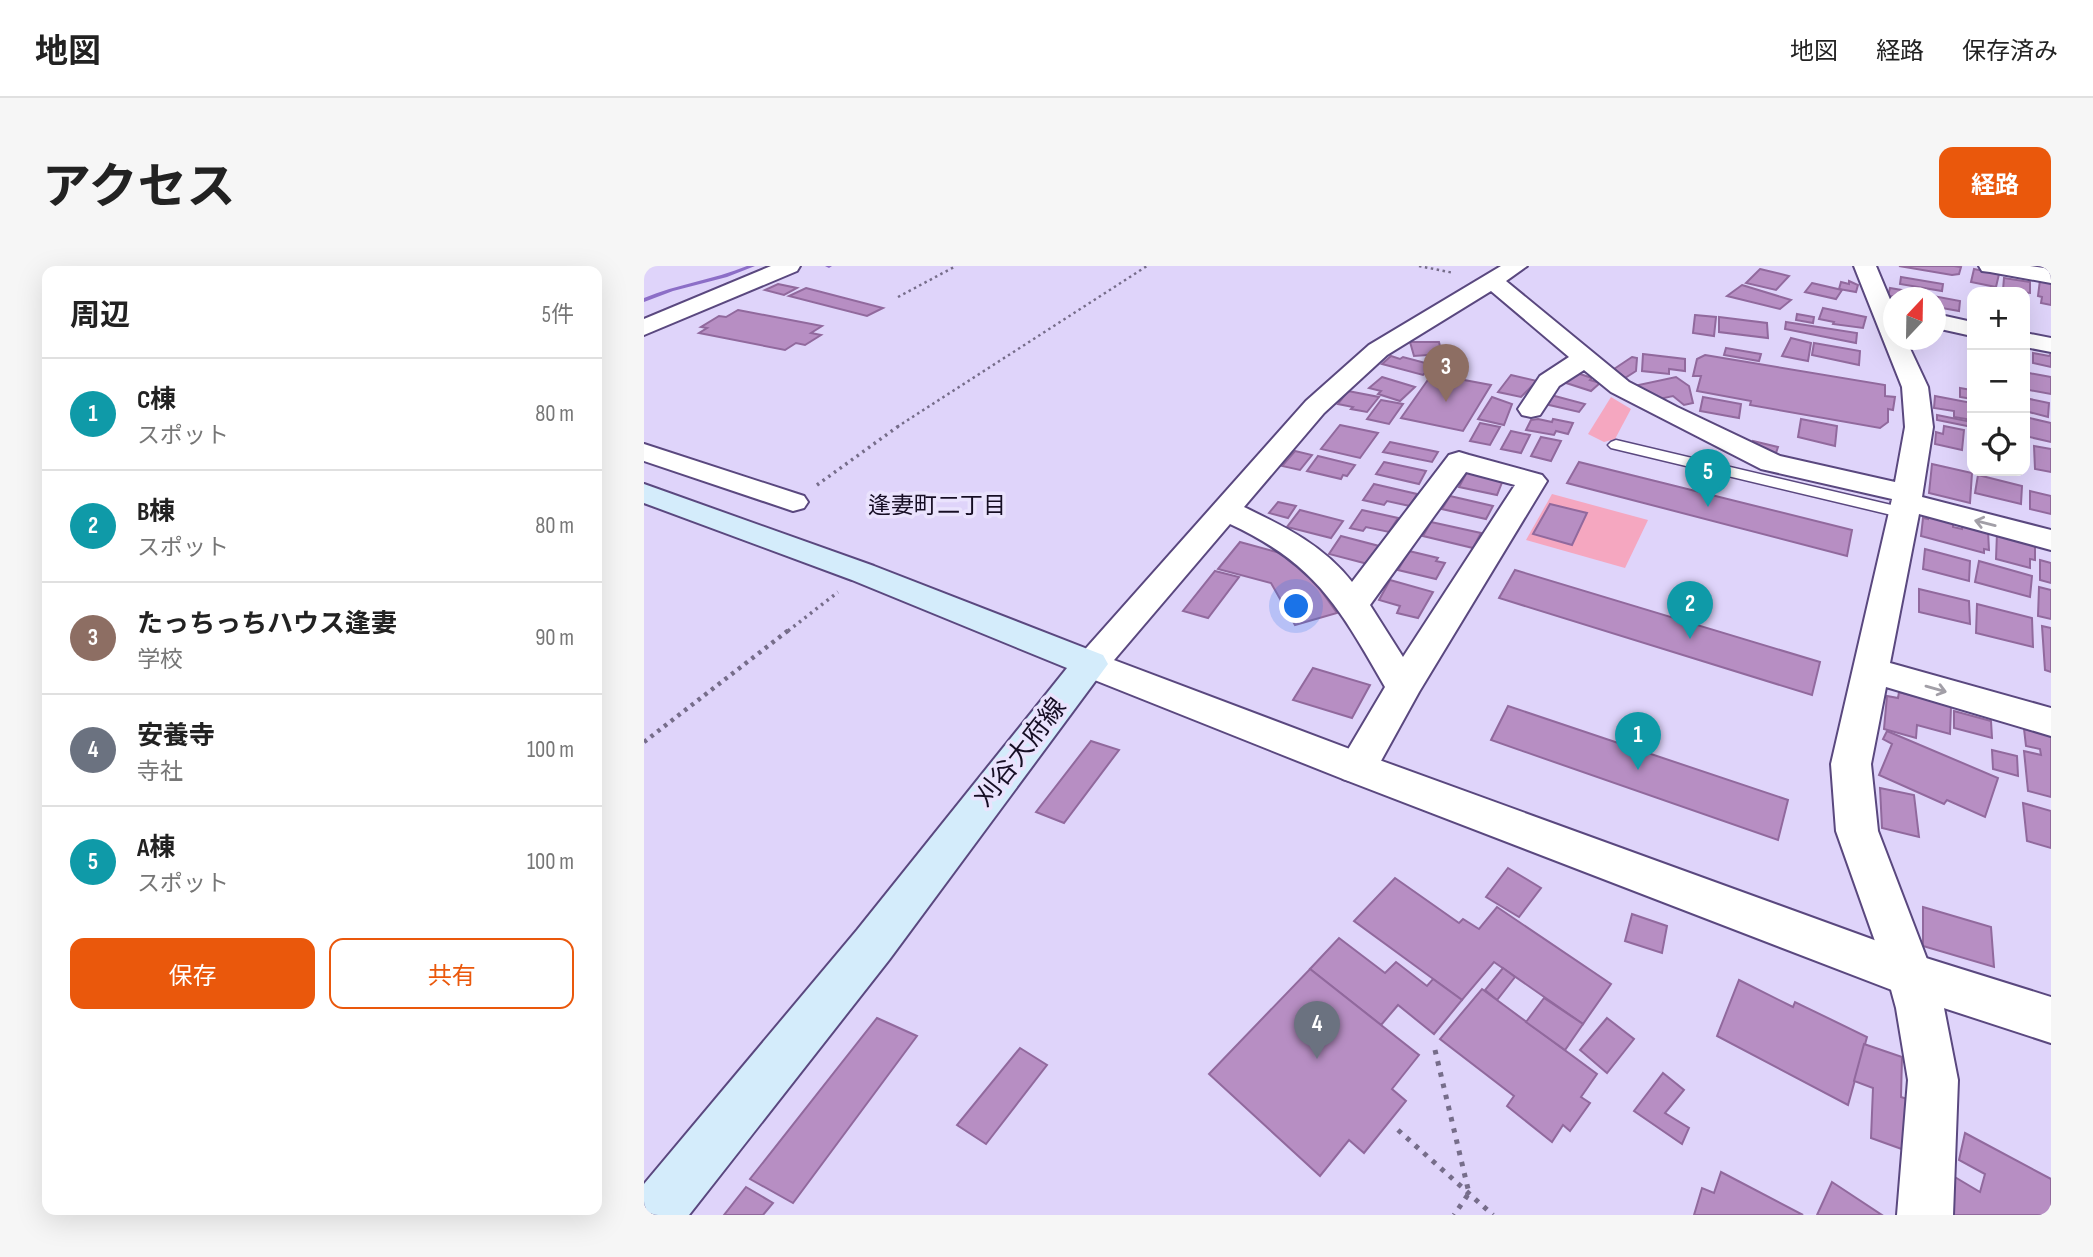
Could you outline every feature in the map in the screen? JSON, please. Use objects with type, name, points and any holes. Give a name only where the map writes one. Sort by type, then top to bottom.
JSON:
[{"type":"main road","points":[[644,493],[863,573],[1090,664]]},
{"type":"main road","name":"刈谷大府線","points":[[654,1215],[873,945],[1090,664]]},
{"type":"street","points":[[644,328],[789,266]]},
{"type":"street","points":[[1516,266],[1378,350],[1315,407],[1090,664],[1357,768],[1910,975],[2051,1020]]},
{"type":"street","points":[[1865,266],[1883,308]]},
{"type":"street","points":[[1991,266],[2051,276]]},
{"type":"street","points":[[1492,281],[1620,387],[1771,463],[1906,503],[2051,540]]},
{"type":"street","points":[[644,344],[666,332],[696,305]]},
{"type":"street","points":[[1946,323],[1967,328]]},
{"type":"street","points":[[2030,341],[2051,345]]},
{"type":"street","points":[[1900,350],[1915,387],[1919,428],[1906,503],[1851,764],[1857,831],[1910,975],[1920,1008],[1933,1080],[1925,1215]]},
{"type":"street","points":[[1531,409],[1549,381],[1585,358]]},
{"type":"street","points":[[644,452],[793,502]]},
{"type":"street","points":[[1353,604],[1459,461],[1532,481],[1403,687],[1357,768]]},
{"type":"street","points":[[1224,509],[1283,538],[1321,566],[1353,604],[1403,687]]},
{"type":"street","points":[[1871,670],[2051,722]]},
{"type":"lane","points":[[1616,445],[1906,503]]},
{"type":"path","points":[[898,298],[956,266]]},
{"type":"path","points":[[793,502],[900,426],[1147,266]]},
{"type":"path","points":[[644,742],[863,573]]},
{"type":"path","points":[[1435,1050],[1469,1193],[1454,1215]]},
{"type":"path","points":[[1398,1130],[1493,1215]]},
{"type":"shaded area","points":[[1611,397],[1631,409],[1615,439],[1604,442],[1588,434]]},
{"type":"shaded area","points":[[1552,494],[1648,520],[1625,568],[1526,540]]},
{"type":"building","points":[[1899,266],[1961,267],[1959,274],[1952,275]]},
{"type":"building","points":[[1760,269],[1789,276],[1776,290],[1746,283]]},
{"type":"building","points":[[1974,269],[1999,274],[1996,287],[1971,282]]},
{"type":"building","points":[[1901,277],[1943,284],[1943,287],[1918,287],[1900,284]]},
{"type":"building","points":[[2004,278],[2030,282],[2030,287],[2003,287]]},
{"type":"building","points":[[2040,280],[2051,282],[2051,305],[2041,303],[2042,297],[2038,296]]},
{"type":"building","points":[[1849,281],[1858,285],[1856,292],[1839,289],[1841,282],[1849,284]]},
{"type":"building","points":[[1812,283],[1842,290],[1836,299],[1805,292]]},
{"type":"building","points":[[778,284],[797,288],[784,295],[765,290]]},
{"type":"building","points":[[1742,285],[1791,300],[1780,309],[1727,296]]},
{"type":"building","points":[[806,288],[883,308],[867,316],[789,296]]},
{"type":"building","points":[[1946,298],[1960,301],[1959,311],[1946,309]]},
{"type":"building","points":[[1823,308],[1866,317],[1863,328],[1819,319]]},
{"type":"building","points":[[738,310],[822,326],[811,333],[821,335],[805,345],[796,343],[785,350],[699,333],[707,328],[701,327],[719,316],[726,317]]},
{"type":"building","points":[[1797,314],[1814,317],[1813,323],[1796,320]]},
{"type":"building","points":[[1695,315],[1716,317],[1714,336],[1693,333]]},
{"type":"building","points":[[1719,317],[1767,323],[1768,338],[1719,332]]},
{"type":"building","points":[[1786,322],[1857,333],[1856,343],[1785,329]]},
{"type":"building","points":[[1791,338],[1811,343],[1808,361],[1782,356]]},
{"type":"building","points":[[1410,342],[1439,342],[1442,354],[1414,356]]},
{"type":"building","points":[[1814,343],[1860,351],[1859,365],[1812,355]]},
{"type":"building","points":[[1726,348],[1761,354],[1759,361],[1724,355]]},
{"type":"building","points":[[2033,353],[2049,356],[2051,354],[2051,367],[2033,363]]},
{"type":"building","points":[[1643,354],[1685,359],[1685,371],[1669,369],[1669,374],[1642,371]]},
{"type":"building","points":[[1705,355],[1885,385],[1885,396],[1895,397],[1893,410],[1888,409],[1888,422],[1880,428],[1750,405],[1751,401],[1697,391],[1701,376],[1693,376],[1697,359]]},
{"type":"building","points":[[1391,356],[1433,365],[1423,375],[1382,364]]},
{"type":"building","points":[[1632,357],[1637,358],[1636,371],[1625,378],[1614,369]]},
{"type":"building","points":[[1574,372],[1600,383],[1591,391],[1563,382]]},
{"type":"building","points":[[2030,373],[2051,377],[2051,394],[2030,390]]},
{"type":"building","points":[[1432,374],[1491,385],[1463,431],[1401,418]]},
{"type":"building","points":[[1511,375],[1537,381],[1521,397],[1498,392]]},
{"type":"building","points":[[1382,377],[1415,387],[1400,401],[1369,388]]},
{"type":"building","points":[[1676,377],[1689,386],[1693,403],[1684,405],[1673,396],[1655,400],[1647,391],[1642,392],[1634,386]]},
{"type":"building","points":[[1960,388],[1967,389],[1967,398],[1960,397]]},
{"type":"building","points":[[1348,391],[1379,397],[1367,412],[1351,409],[1353,407],[1338,404]]},
{"type":"building","points":[[1551,395],[1585,404],[1579,412],[1545,404]]},
{"type":"building","points":[[1935,396],[1967,402],[1967,419],[1954,417],[1954,411],[1934,408]]},
{"type":"building","points":[[1492,397],[1512,404],[1504,425],[1478,419]]},
{"type":"building","points":[[1703,397],[1741,404],[1739,418],[1700,411]]},
{"type":"building","points":[[2030,399],[2049,403],[2048,417],[2030,412]]},
{"type":"building","points":[[1381,400],[1403,404],[1389,424],[1367,419]]},
{"type":"building","points":[[1937,415],[1967,421],[1967,426],[1937,420]]},
{"type":"building","points":[[2030,418],[2051,423],[2051,442],[2030,437]]},
{"type":"building","points":[[1801,419],[1837,426],[1835,446],[1798,437]]},
{"type":"building","points":[[1531,420],[1573,423],[1568,434],[1556,431],[1554,435],[1526,430]]},
{"type":"building","points":[[1480,423],[1500,427],[1490,445],[1470,441]]},
{"type":"building","points":[[1340,425],[1378,433],[1360,458],[1321,449]]},
{"type":"building","points":[[1944,426],[1964,430],[1962,450],[1935,444],[1936,432],[1943,434]]},
{"type":"building","points":[[1511,431],[1530,435],[1521,453],[1501,449]]},
{"type":"building","points":[[1541,437],[1561,441],[1551,461],[1531,456]]},
{"type":"building","points":[[1753,441],[1778,447],[1775,456],[1751,447]]},
{"type":"building","points":[[1390,442],[1438,452],[1432,462],[1383,452]]},
{"type":"building","points":[[2034,446],[2051,449],[2051,472],[2035,469]]},
{"type":"building","points":[[1295,451],[1312,455],[1300,470],[1282,466]]},
{"type":"building","points":[[1318,456],[1355,465],[1347,476],[1343,475],[1341,479],[1307,471]]},
{"type":"building","points":[[1384,462],[1426,471],[1419,484],[1376,474]]},
{"type":"building","points":[[1579,462],[1852,530],[1847,556],[1567,483]]},
{"type":"building","points":[[1932,464],[1967,472],[1967,476],[1972,476],[1970,503],[1929,493]]},
{"type":"building","points":[[1467,472],[1503,480],[1497,495],[1459,487]]},
{"type":"building","points":[[1978,476],[2022,486],[2021,504],[1975,493]]},
{"type":"building","points":[[1374,484],[1417,494],[1410,506],[1387,501],[1384,505],[1363,500]]},
{"type":"building","points":[[2030,491],[2051,496],[2051,514],[2030,509]]},
{"type":"building","points":[[1450,496],[1493,506],[1486,519],[1442,509]]},
{"type":"building","points":[[1278,502],[1296,506],[1288,518],[1269,513]]},
{"type":"building","points":[[1550,504],[1587,513],[1572,545],[1533,534]]},
{"type":"building","points":[[1300,510],[1343,521],[1331,538],[1287,527]]},
{"type":"building","points":[[1362,510],[1398,518],[1389,532],[1366,527],[1363,531],[1350,528]]},
{"type":"building","points":[[1923,518],[1953,523],[1953,527],[1962,529],[1962,525],[1988,531],[1989,550],[1984,549],[1984,553],[1921,536]]},
{"type":"building","points":[[1431,522],[1481,533],[1473,548],[1423,536]]},
{"type":"building","points":[[1997,533],[2035,542],[2035,560],[2030,559],[2030,568],[1996,559]]},
{"type":"building","points":[[1341,536],[1379,546],[1368,564],[1329,554]]},
{"type":"building","points":[[1240,542],[1298,558],[1337,613],[1295,625],[1271,583],[1218,569]]},
{"type":"building","points":[[1925,549],[1970,561],[1969,581],[1923,569]]},
{"type":"building","points":[[1409,551],[1438,558],[1436,561],[1445,563],[1436,579],[1398,570]]},
{"type":"building","points":[[2040,560],[2051,563],[2051,583],[2040,580]]},
{"type":"building","points":[[1979,561],[2032,576],[2030,597],[1975,582]]},
{"type":"building","points":[[1515,570],[1820,662],[1812,695],[1499,598]]},
{"type":"building","points":[[1215,571],[1239,577],[1208,618],[1183,611]]},
{"type":"building","points":[[1390,580],[1433,592],[1418,618],[1397,613],[1400,606],[1379,600]]},
{"type":"building","points":[[2039,587],[2051,590],[2051,619],[2038,616]]},
{"type":"building","points":[[1919,589],[1969,601],[1970,624],[1919,612]]},
{"type":"building","points":[[1977,604],[2032,618],[2033,647],[1976,633]]},
{"type":"building","points":[[2042,626],[2051,628],[2051,672],[2045,670]]},
{"type":"building","points":[[1313,668],[1370,685],[1352,718],[1293,700]]},
{"type":"building","points":[[1899,692],[1951,706],[1950,734],[1917,725],[1916,738],[1884,729],[1887,696],[1898,698]]},
{"type":"building","points":[[1508,706],[1788,800],[1778,840],[1491,740]]},
{"type":"building","points":[[1954,711],[1991,721],[1992,738],[1954,728]]},
{"type":"building","points":[[2024,729],[2051,736],[2051,797],[2028,791],[2024,751],[2041,755],[2040,749],[2026,746]]},
{"type":"building","points":[[1887,731],[1998,778],[1985,817],[1947,800],[1944,804],[1879,775],[1892,744],[1883,739]]},
{"type":"building","points":[[1091,741],[1119,750],[1064,823],[1036,812]]},
{"type":"building","points":[[1992,750],[2017,756],[2018,776],[1993,769]]},
{"type":"building","points":[[1880,788],[1914,795],[1919,837],[1882,828]]},
{"type":"building","points":[[2023,803],[2051,811],[2051,848],[2027,841]]},
{"type":"building","points":[[1508,868],[1541,888],[1519,917],[1486,897]]},
{"type":"building","points":[[1395,878],[1459,923],[1463,919],[1479,929],[1497,907],[1611,984],[1583,1024],[1494,962],[1462,1000],[1354,921]]},
{"type":"building","points":[[1923,907],[1991,927],[1994,967],[1923,946]]},
{"type":"building","points":[[1632,914],[1667,926],[1662,953],[1625,941]]},
{"type":"building","points":[[1339,938],[1385,973],[1396,962],[1427,986],[1433,979],[1462,1000],[1434,1034],[1398,1005],[1381,1025],[1310,969]]},
{"type":"building","points":[[1503,968],[1515,977],[1497,1000],[1485,990]]},
{"type":"building","points":[[1310,969],[1419,1055],[1392,1089],[1406,1101],[1364,1153],[1349,1140],[1320,1176],[1209,1074]]},
{"type":"building","points":[[1739,980],[1793,1007],[1795,1002],[1867,1037],[1848,1105],[1717,1036]]},
{"type":"building","points":[[1482,989],[1597,1074],[1581,1097],[1590,1103],[1570,1131],[1563,1125],[1552,1142],[1507,1106],[1514,1096],[1440,1039]]},
{"type":"building","points":[[1544,998],[1583,1024],[1565,1050],[1526,1022]]},
{"type":"building","points":[[877,1018],[917,1036],[793,1203],[750,1179]]},
{"type":"building","points":[[1607,1018],[1634,1039],[1607,1073],[1580,1050]]},
{"type":"building","points":[[1864,1044],[1902,1057],[1901,1097],[1910,1100],[1910,1152],[1871,1138],[1873,1088],[1854,1081]]},
{"type":"building","points":[[1020,1048],[1047,1065],[986,1144],[957,1125]]},
{"type":"building","points":[[1663,1073],[1684,1090],[1665,1113],[1689,1128],[1682,1144],[1634,1111]]},
{"type":"building","points":[[1965,1133],[2051,1179],[2051,1215],[1944,1215],[1953,1176],[1980,1192],[1985,1174],[1959,1160]]},
{"type":"building","points":[[1721,1172],[1803,1215],[1694,1215],[1702,1188],[1714,1193]]},
{"type":"building","points":[[1832,1182],[1882,1215],[1817,1215]]},
{"type":"building","points":[[746,1187],[773,1203],[763,1215],[724,1215]]},
{"type":"waterway","points":[[644,300],[752,266]]},
{"type":"place","name":"たっちっちハウス逢妻","points":[[1446,402]]},
{"type":"place","name":"A棟","points":[[1708,507]]},
{"type":"place","name":"B棟","points":[[1690,639]]},
{"type":"place","name":"C棟","points":[[1638,770]]},
{"type":"place","name":"安養寺","points":[[1317,1059]]},
{"type":"district","name":"逢妻町二丁目","points":[[937,506]]}]
